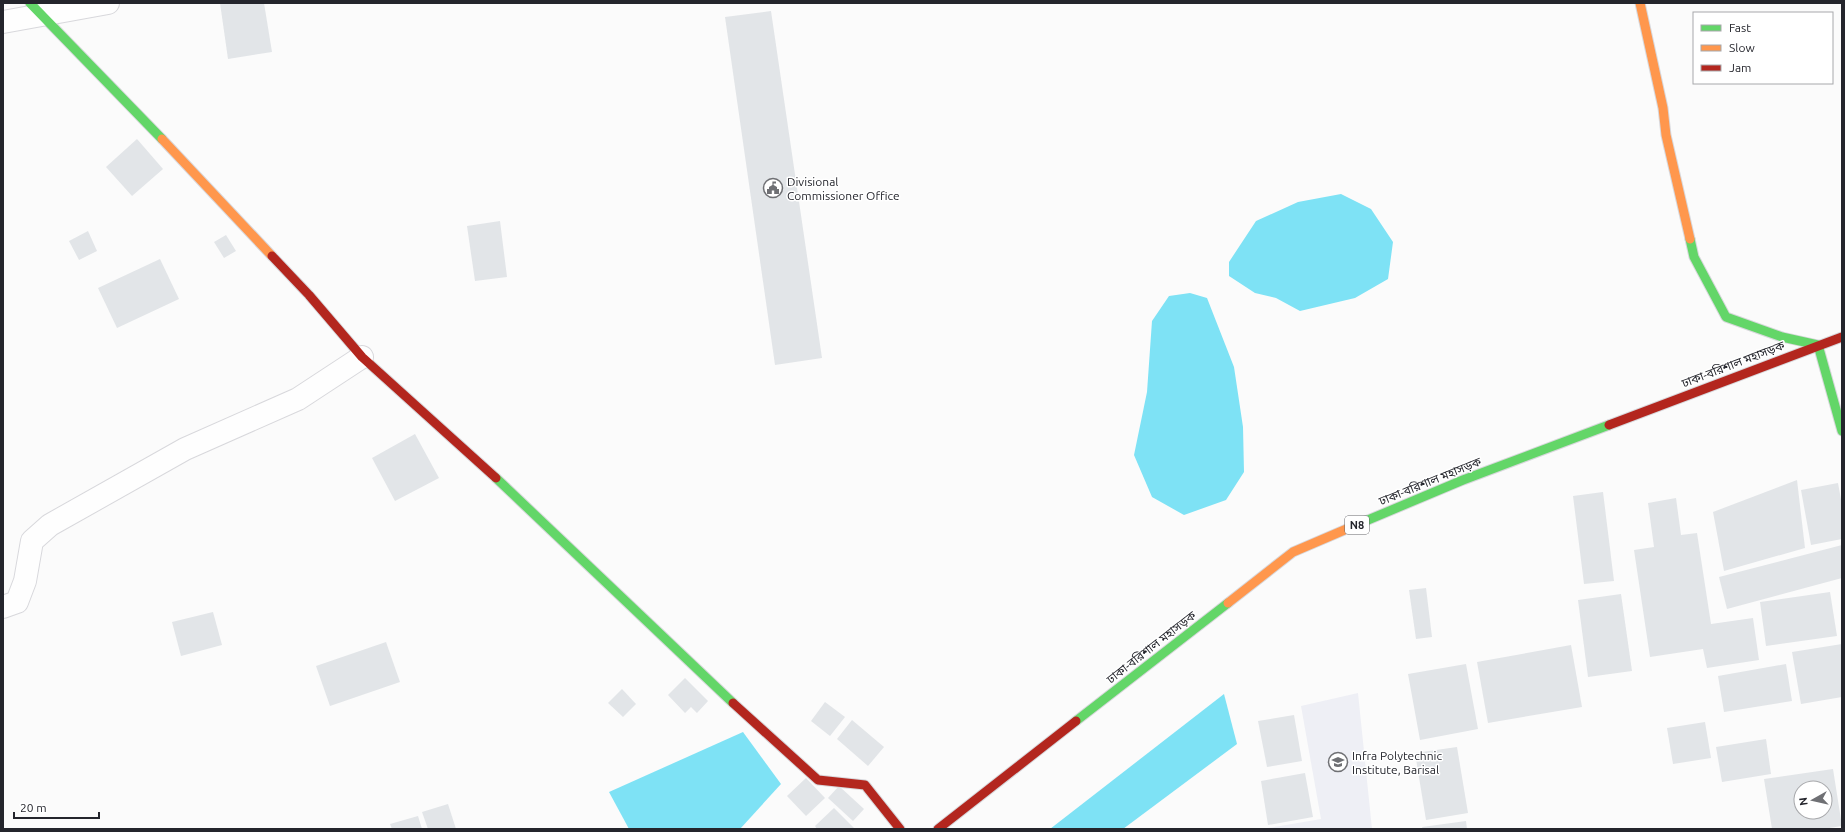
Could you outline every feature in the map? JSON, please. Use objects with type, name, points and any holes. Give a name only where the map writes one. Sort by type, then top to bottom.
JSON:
[{"type":"main road","points":[[1640,3],[1663,108],[1666,136],[1694,257],[1726,318],[1782,337],[1818,345],[1842,431]]},
{"type":"main road","points":[[36,10],[116,90],[310,295],[362,357],[516,497],[701,674],[818,780],[865,786],[900,829]]},
{"type":"main road","name":"ঢাকা-বরিশাল মহাসড়ক","points":[[938,829],[1293,552],[1463,480],[1818,345],[1842,338]]},
{"type":"street","points":[[3,22],[36,10],[108,3]]},
{"type":"street","points":[[3,607],[17,602],[25,581],[32,541],[50,525],[185,449],[298,399],[362,357]]},
{"type":"shaded area","name":"Infra Polytechnic Institute, Barisal","points":[[1358,693],[1372,829],[1262,829],[1321,819],[1301,706]]},
{"type":"water","points":[[1341,194],[1371,209],[1393,242],[1388,279],[1355,298],[1300,311],[1276,298],[1255,293],[1229,276],[1229,262],[1256,221],[1298,202]]},
{"type":"water","points":[[1190,293],[1207,298],[1234,367],[1243,427],[1244,472],[1226,500],[1184,515],[1152,497],[1134,455],[1147,392],[1152,321],[1169,296]]},
{"type":"water","points":[[1224,694],[1237,744],[1123,829],[1050,829]]},
{"type":"water","points":[[743,732],[781,784],[740,829],[629,829],[609,792]]},
{"type":"building","points":[[220,3],[264,3],[272,52],[228,59]]},
{"type":"building","name":"Divisional Commissioner Office","points":[[771,11],[822,358],[775,365],[725,17]]},
{"type":"building","points":[[137,139],[163,169],[132,196],[106,167]]},
{"type":"building","points":[[500,221],[507,277],[475,281],[467,226]]},
{"type":"building","points":[[88,231],[97,251],[79,260],[69,241]]},
{"type":"building","points":[[226,235],[236,251],[224,258],[214,242]]},
{"type":"building","points":[[160,259],[179,299],[117,328],[98,288]]},
{"type":"building","points":[[415,434],[439,478],[395,501],[372,458]]},
{"type":"building","points":[[1797,480],[1805,548],[1724,571],[1713,512]]},
{"type":"building","points":[[1838,483],[1842,505],[1842,539],[1811,545],[1801,490]]},
{"type":"building","points":[[1603,492],[1614,581],[1584,584],[1573,496]]},
{"type":"building","points":[[1676,498],[1681,535],[1697,533],[1711,624],[1753,618],[1759,660],[1707,668],[1703,649],[1650,657],[1634,550],[1654,547],[1648,503]]},
{"type":"building","points":[[1842,545],[1842,578],[1727,609],[1719,577]]},
{"type":"building","points":[[1426,588],[1432,637],[1416,639],[1409,590]]},
{"type":"building","points":[[1830,592],[1837,636],[1766,646],[1760,602]]},
{"type":"building","points":[[1621,594],[1632,671],[1588,677],[1578,600]]},
{"type":"building","points":[[213,612],[222,645],[181,656],[172,622]]},
{"type":"building","points":[[386,642],[400,682],[330,706],[316,666]]},
{"type":"building","points":[[1842,644],[1842,697],[1801,704],[1792,652]]},
{"type":"building","points":[[1571,645],[1582,707],[1488,723],[1477,662]]},
{"type":"building","points":[[1466,664],[1478,729],[1420,740],[1408,674]]},
{"type":"building","points":[[1786,664],[1792,701],[1724,712],[1718,676]]},
{"type":"building","points":[[685,678],[708,701],[697,713],[691,707],[685,713],[668,695]]},
{"type":"building","points":[[622,689],[636,704],[623,717],[608,703]]},
{"type":"building","points":[[825,702],[845,717],[830,736],[811,721]]},
{"type":"building","points":[[1294,715],[1302,761],[1267,767],[1258,721]]},
{"type":"building","points":[[852,720],[884,747],[868,766],[837,739]]},
{"type":"building","points":[[1705,722],[1711,758],[1673,764],[1667,728]]},
{"type":"building","points":[[1766,739],[1771,774],[1722,782],[1716,747]]},
{"type":"building","points":[[1457,747],[1468,813],[1426,820],[1415,753]]},
{"type":"building","points":[[1833,769],[1842,826],[1823,829],[1772,829],[1764,779]]},
{"type":"building","points":[[1305,773],[1313,817],[1268,825],[1261,781]]},
{"type":"building","points":[[806,778],[825,798],[806,816],[787,796]]},
{"type":"building","points":[[839,786],[864,809],[853,821],[828,798]]},
{"type":"building","points":[[448,804],[456,829],[428,829],[422,812]]},
{"type":"building","points":[[834,808],[855,829],[817,829],[815,826]]},
{"type":"building","points":[[418,816],[422,829],[392,829],[390,824]]},
{"type":"building","points":[[1466,821],[1467,829],[1423,829],[1422,827]]},
{"type":"traffic: fast","points":[[30,3],[162,139]]},
{"type":"traffic: fast","points":[[1690,239],[1694,257],[1726,317],[1782,337],[1818,345],[1842,431]]},
{"type":"traffic: fast","points":[[1356,525],[1463,480],[1609,425]]},
{"type":"traffic: fast","points":[[496,478],[733,703]]},
{"type":"traffic: fast","points":[[1076,721],[1228,603]]},
{"type":"traffic: slow","points":[[1640,3],[1663,108],[1666,135],[1690,239]]},
{"type":"traffic: slow","points":[[162,139],[272,256]]},
{"type":"traffic: slow","points":[[1228,603],[1293,552],[1356,525]]},
{"type":"traffic: jam","points":[[272,256],[309,295],[362,357],[496,478]]},
{"type":"traffic: jam","points":[[1609,425],[1842,337]]},
{"type":"traffic: jam","points":[[733,703],[818,780],[865,785],[900,829]]},
{"type":"traffic: jam","points":[[938,829],[1076,721]]},
{"type":"place","name":"Divisional Commissioner Office","points":[[773,188]]},
{"type":"place","name":"Infra Polytechnic Institute, Barisal","points":[[1338,762]]}]
